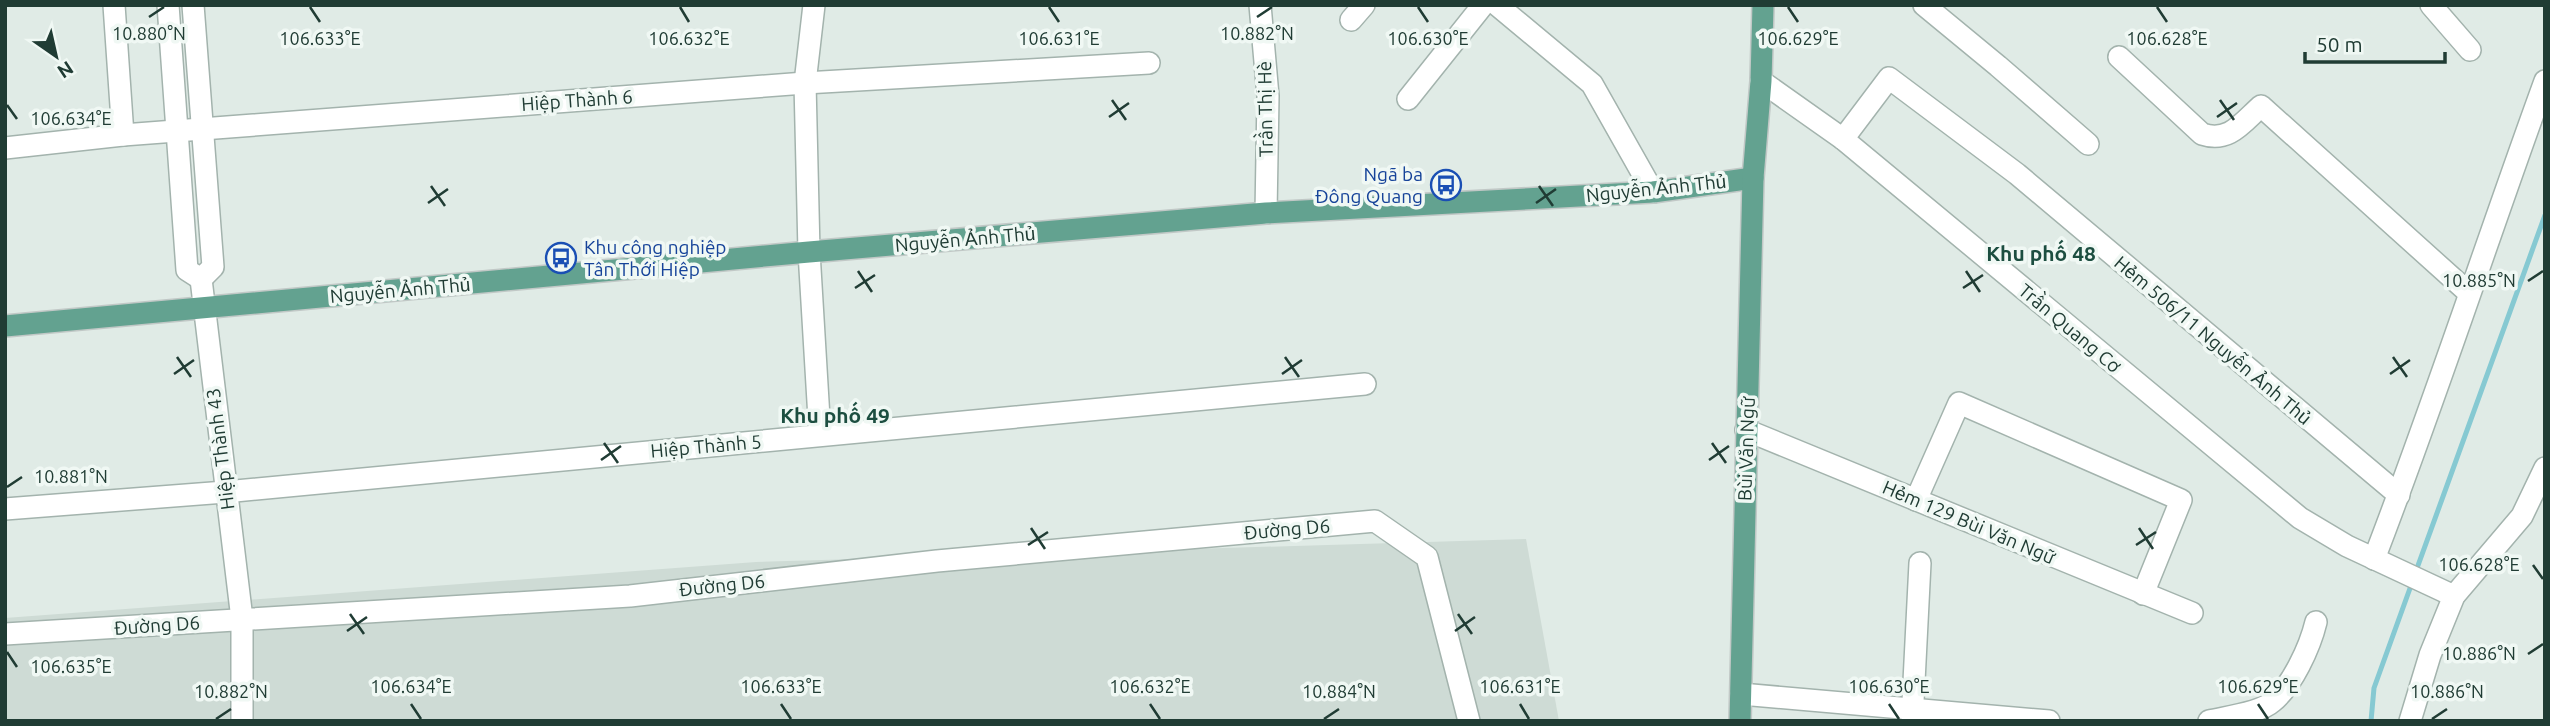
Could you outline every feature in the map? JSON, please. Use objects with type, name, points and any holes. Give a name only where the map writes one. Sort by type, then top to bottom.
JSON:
[{"type":"main road","name":"Nguyễn Ảnh Thủ","points":[[5,326],[1266,213],[1653,192],[1753,178],[1761,81],[1763,5]]},
{"type":"main road","name":"Bùi Văn Ngữ","points":[[1740,721],[1753,178]]},
{"type":"street","points":[[114,5],[123,135]]},
{"type":"street","name":"Hiệp Thành 43","points":[[168,5],[187,270],[201,279]]},
{"type":"street","name":"Hiệp Thành 43","points":[[193,5],[213,267],[201,279]]},
{"type":"street","points":[[814,5],[804,83],[809,252],[820,435]]},
{"type":"street","name":"Trần Thị Hè","points":[[1260,5],[1268,96],[1266,213]]},
{"type":"street","points":[[1408,99],[1483,5]]},
{"type":"street","points":[[1497,5],[1592,84],[1653,192]]},
{"type":"street","points":[[1924,5],[2088,144]]},
{"type":"street","points":[[2431,5],[2470,50]]},
{"type":"street","points":[[2119,57],[2202,134],[2215,138],[2227,135],[2262,106],[2469,293]]},
{"type":"street","name":"Hiệp Thành 6","points":[[5,148],[123,135],[804,83],[1149,63]]},
{"type":"street","name":"Hẻm 506/11 Nguyễn Ảnh Thủ","points":[[1843,139],[1889,78],[2017,174],[2399,495]]},
{"type":"street","name":"Trần Quang Cơ","points":[[1761,81],[1843,139],[2300,518],[2347,546],[2449,593]]},
{"type":"street","points":[[2380,561],[2399,495],[2545,81]]},
{"type":"street","name":"Hiệp Thành 43","points":[[201,279],[242,619],[243,721]]},
{"type":"street","name":"Hiệp Thành 5","points":[[5,509],[225,492],[1365,384]]},
{"type":"street","points":[[1916,500],[1959,403],[2181,500],[2143,594]]},
{"type":"street","name":"Hẻm 129 Bùi Văn Ngữ","points":[[1746,430],[2192,614]]},
{"type":"street","points":[[2410,721],[2449,593],[2522,516],[2545,468]]},
{"type":"street","name":"Đường D6","points":[[5,634],[629,596],[937,561],[1375,521],[1427,557],[1469,721]]},
{"type":"street","points":[[1912,715],[1920,563]]},
{"type":"street","points":[[2210,721],[2271,703],[2303,661],[2316,622]]},
{"type":"street","points":[[1741,694],[1912,715],[2045,721]]},
{"type":"shaded area","points":[[1526,539],[1559,721],[5,721],[5,618],[756,562]]},
{"type":"waterway","points":[[2416,571],[2545,215]]},
{"type":"waterway","points":[[2371,721],[2374,688],[2413,580]]},
{"type":"place","name":"Ngã ba Đông Quang","points":[[1446,185]]},
{"type":"place","name":"Khu công nghiệp Tân Thới Hiệp","points":[[561,258]]},
{"type":"district","name":"Khu phố 48","points":[[2041,254]]},
{"type":"district","name":"Khu phố 49","points":[[835,416]]}]
